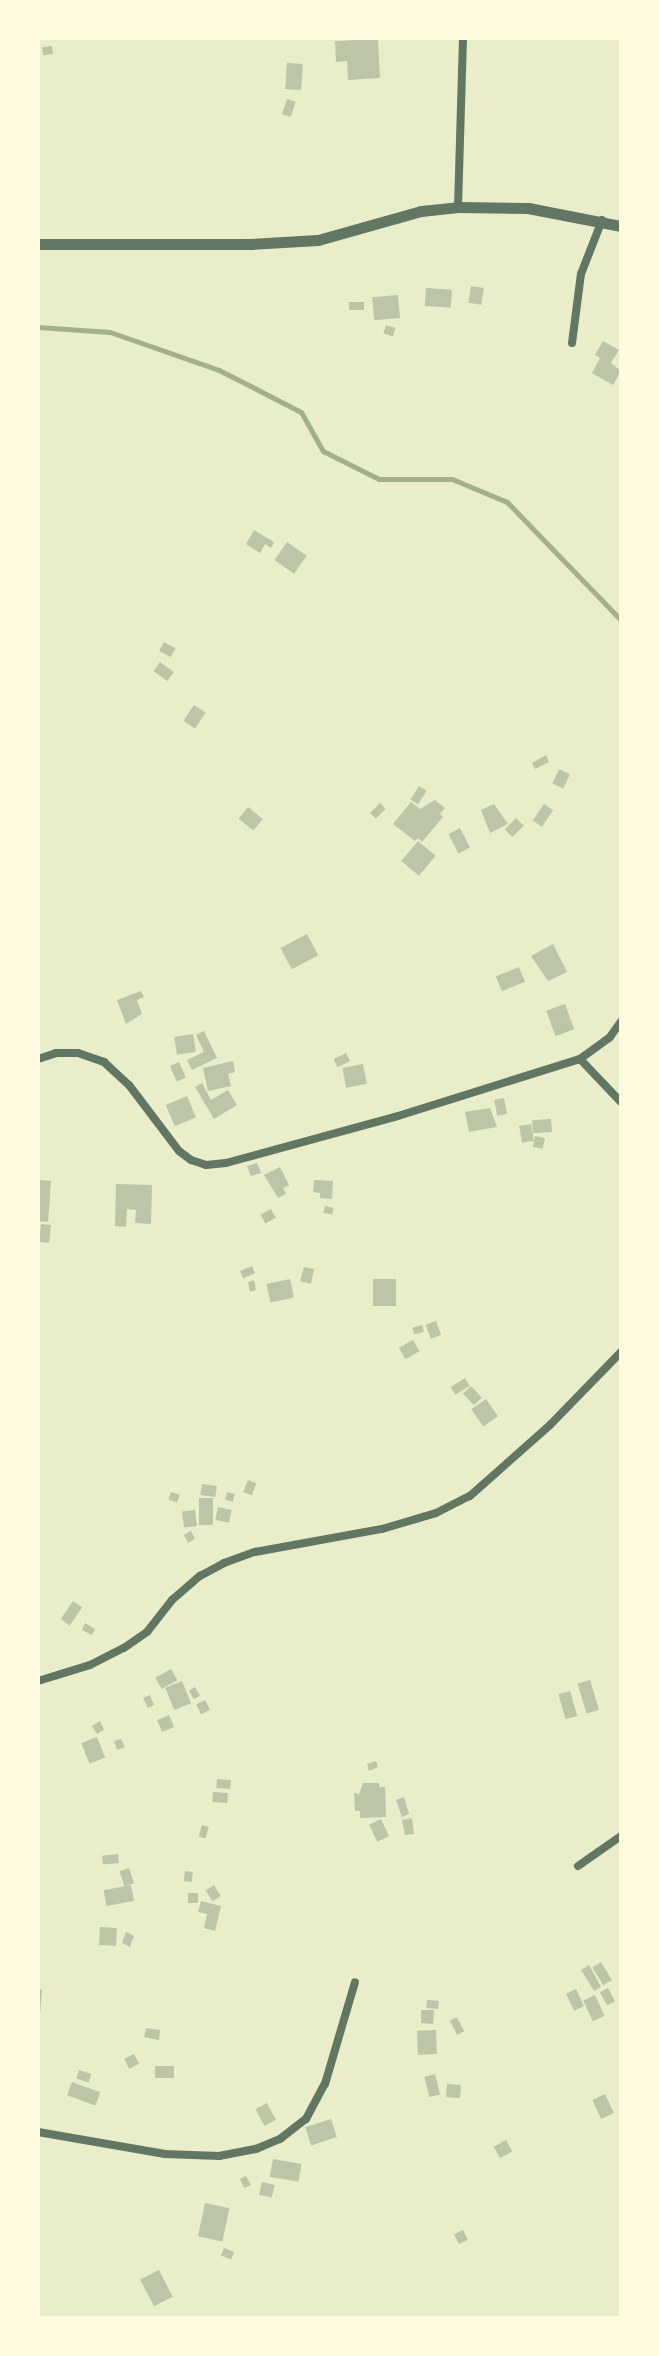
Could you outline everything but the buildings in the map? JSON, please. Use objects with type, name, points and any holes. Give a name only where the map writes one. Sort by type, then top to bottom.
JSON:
[{"type":"street","points":[[458,207],[463,38]]},
{"type":"street","points":[[38,244],[250,244],[318,240],[421,211],[458,207],[528,208],[621,226]]},
{"type":"street","points":[[572,343],[581,274],[602,220]]},
{"type":"street","points":[[38,1059],[56,1053],[78,1053],[104,1062],[129,1085],[179,1151],[206,1165],[226,1163],[398,1116],[580,1059],[610,1037],[621,1021]]},
{"type":"street","points":[[580,1059],[621,1102]]},
{"type":"street","points":[[38,1681],[90,1665],[124,1648],[147,1632],[181,1592],[224,1563],[255,1552],[382,1529],[436,1513],[470,1496],[550,1425],[621,1352]]},
{"type":"street","points":[[578,1866],[621,1836]]},
{"type":"street","points":[[38,2132],[165,2154],[219,2156],[256,2149],[280,2139],[306,2119],[325,2084],[355,1982]]},
{"type":"waterway","points":[[38,327],[110,332],[219,370],[301,412],[323,451],[379,479],[452,479],[507,502],[621,620]]}]
